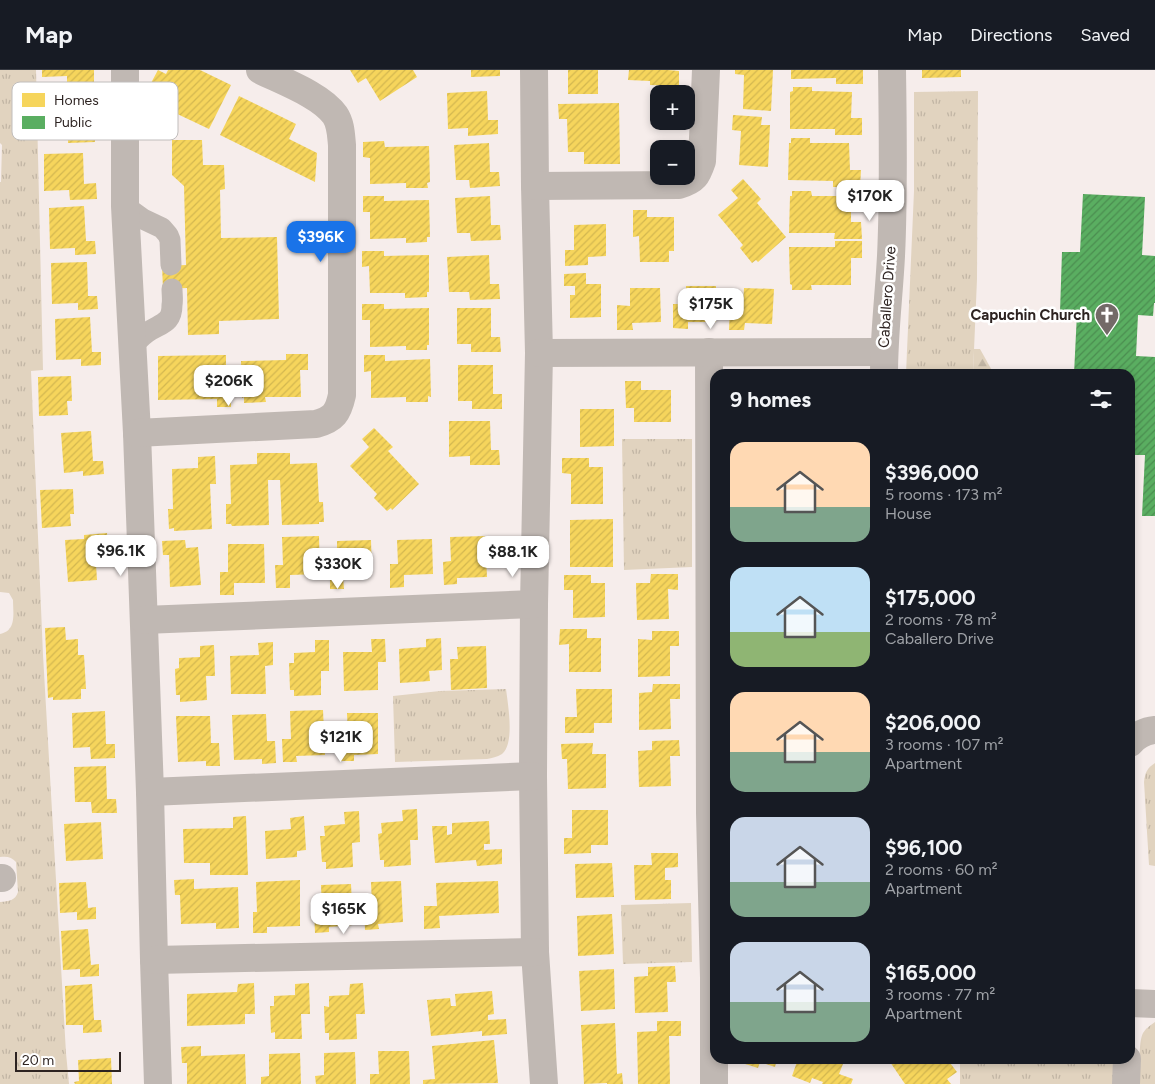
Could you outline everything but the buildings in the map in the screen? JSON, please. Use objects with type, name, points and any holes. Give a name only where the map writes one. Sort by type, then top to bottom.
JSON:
[{"type":"street","points":[[137,433],[316,424],[325,422],[339,408],[342,395],[341,129],[335,115],[324,103],[309,93],[260,70]]},
{"type":"street","points":[[534,70],[539,353],[533,776],[535,952],[544,1084]]},
{"type":"street","points":[[535,186],[679,185],[695,178],[702,161],[706,70]]},
{"type":"street","name":"Caballero Drive","points":[[884,363],[891,256],[892,70]]},
{"type":"street","points":[[125,140],[125,206],[137,433],[158,1084]]},
{"type":"street","points":[[539,353],[709,352],[884,363]]},
{"type":"street","points":[[709,352],[710,813]]},
{"type":"street","points":[[144,620],[534,604]]},
{"type":"street","points":[[150,792],[533,776]]},
{"type":"street","points":[[154,960],[535,952]]},
{"type":"street","points":[[1135,1003],[1155,1004]]},
{"type":"street","points":[[714,1064],[714,1084]]},
{"type":"street","points":[[1126,1084],[1127,1064]]},
{"type":"lane","points":[[125,206],[143,219],[162,228],[168,235],[171,265]]},
{"type":"lane","points":[[133,346],[140,338],[167,322],[172,306],[172,289]]},
{"type":"green space","points":[[0,70],[36,70],[36,82],[12,82],[12,140],[38,140],[43,370],[31,371],[43,655],[69,1084],[0,1084],[0,902],[13,899],[18,892],[16,862],[9,857],[0,857],[0,634],[12,625],[13,600],[9,593],[0,592],[0,182],[2,145],[0,143]]},
{"type":"green space","points":[[978,91],[977,279],[973,369],[906,369],[914,191],[914,92]]},
{"type":"green space","points":[[974,349],[980,349],[991,369],[973,369]]},
{"type":"green space","points":[[622,439],[692,439],[692,567],[624,570]]},
{"type":"green space","points":[[506,689],[510,733],[506,749],[502,754],[487,759],[395,762],[393,696],[440,691]]},
{"type":"green space","points":[[1155,763],[1155,866],[1149,865],[1144,782],[1147,771]]},
{"type":"green space","points":[[691,903],[692,962],[623,964],[621,905]]},
{"type":"green space","points":[[1155,1022],[1155,1084],[1140,1084],[1141,1038],[1143,1033]]},
{"type":"green space","points":[[960,1064],[1114,1064],[1113,1084],[960,1084]]},
{"type":"place","name":"Capuchin Church","points":[[1107,336]]}]
